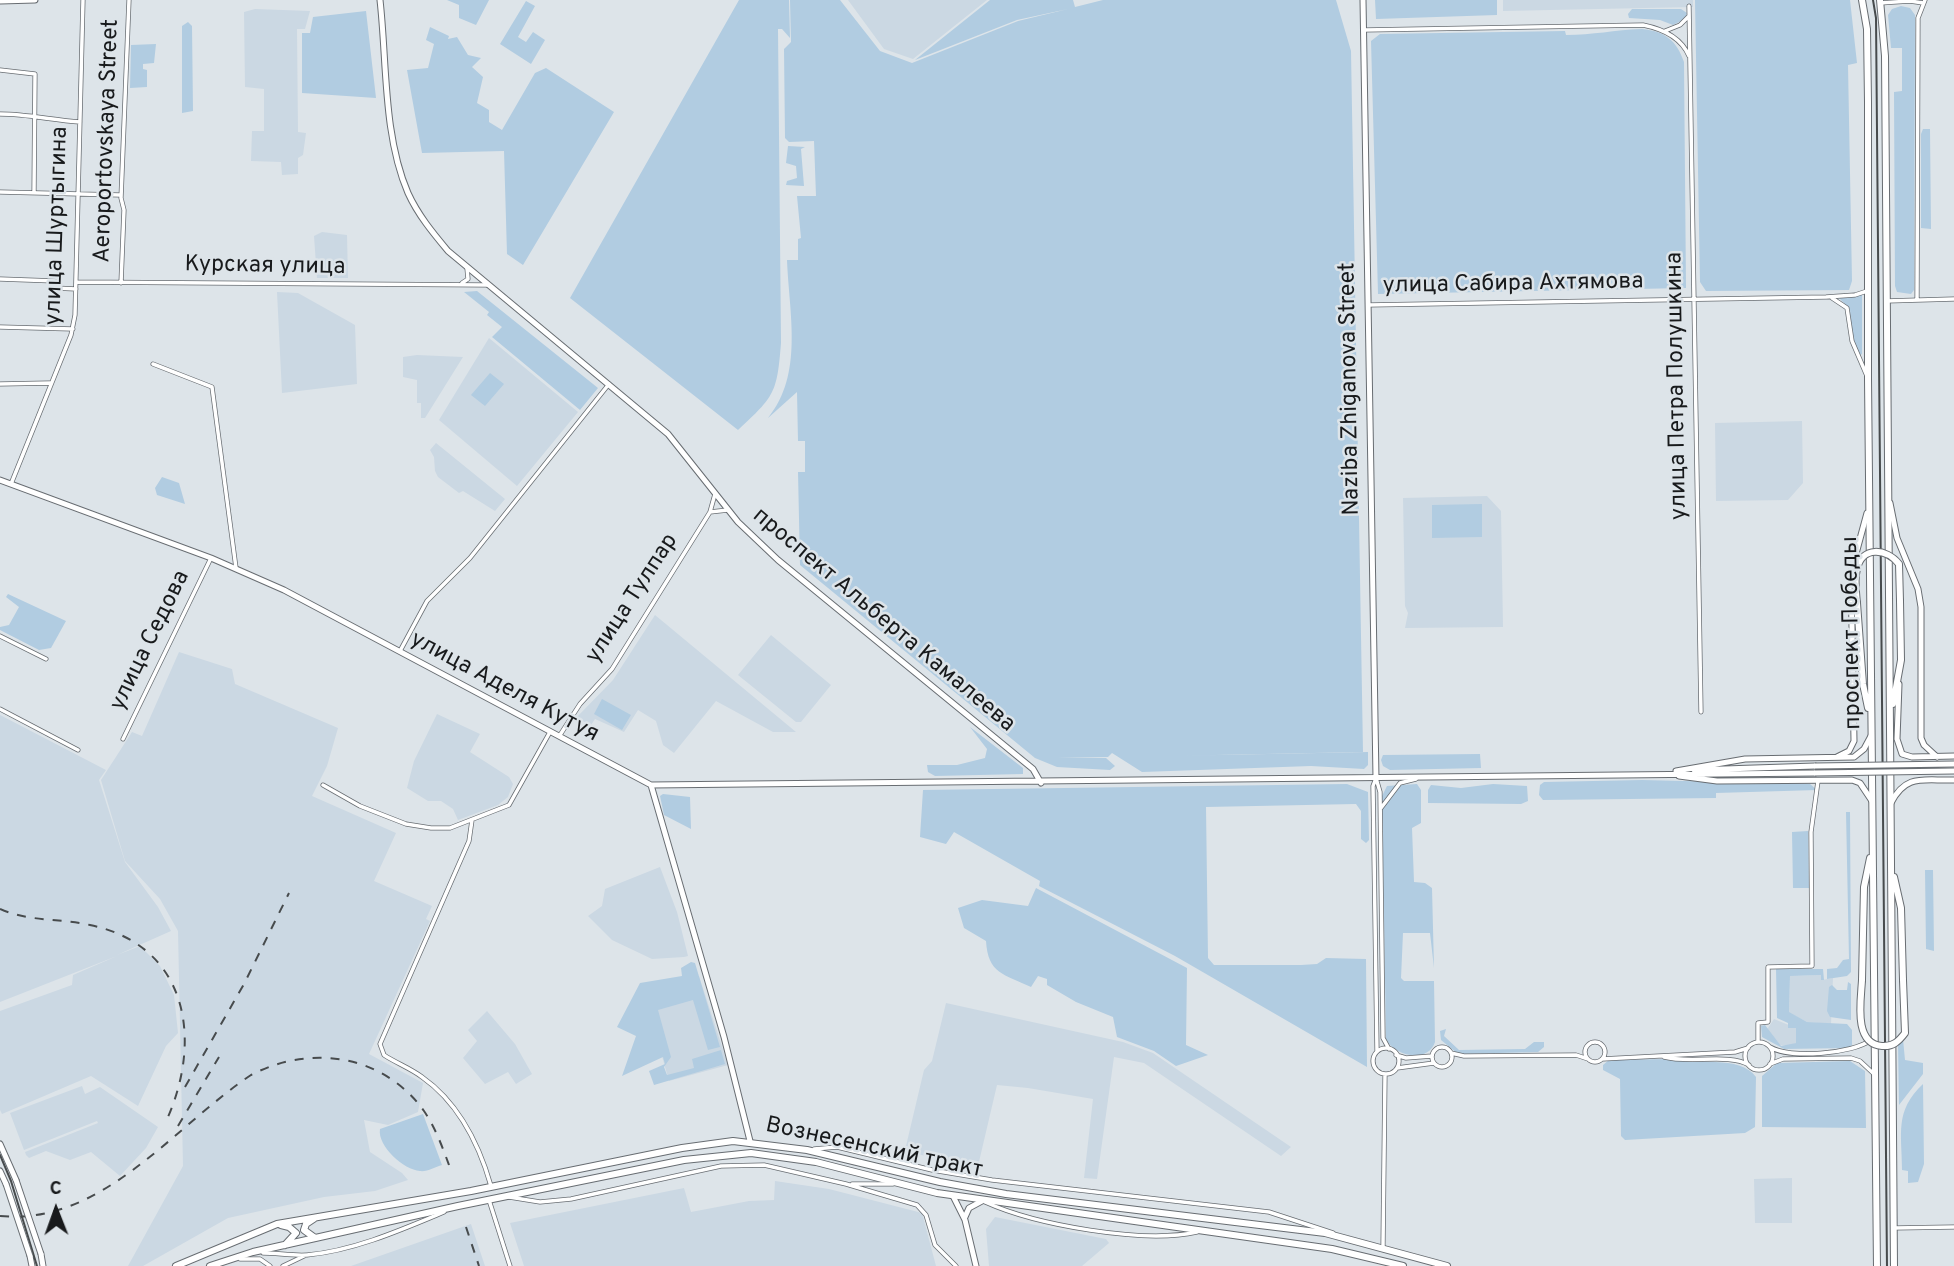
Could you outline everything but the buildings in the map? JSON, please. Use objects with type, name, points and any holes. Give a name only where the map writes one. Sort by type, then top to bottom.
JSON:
[{"type":"main road","points":[[0,1],[35,0]]},
{"type":"main road","name":"проспект Альберта Камалеева","points":[[380,0],[394,138],[403,180],[423,220],[448,251],[610,383],[668,434],[728,510],[778,560],[1033,769],[1041,783]]},
{"type":"main road","name":"Naziba Zhiganova Street","points":[[1363,0],[1376,778]]},
{"type":"main road","name":"проспект Победы","points":[[1862,0],[1867,29],[1877,1266]]},
{"type":"main road","name":"проспект Победы","points":[[1880,2],[1885,56],[1890,720]]},
{"type":"main road","name":"улица Аделя Кутуя","points":[[0,480],[236,568],[400,651],[651,785]]},
{"type":"main road","points":[[1888,498],[1897,538],[1918,589],[1921,607],[1921,738],[1924,746],[1937,757]]},
{"type":"main road","points":[[1837,757],[1849,751],[1854,741],[1851,572],[1869,503]]},
{"type":"main road","points":[[1871,720],[1863,684],[1857,569],[1862,558],[1877,551],[1887,553],[1899,564],[1899,747],[1902,754],[1912,757],[1954,756]]},
{"type":"main road","points":[[1894,1266],[1890,720],[1899,673]]},
{"type":"main road","points":[[1670,773],[1745,759],[1860,754],[1871,736]]},
{"type":"main road","points":[[750,1141],[724,1037],[651,785],[1193,781],[1815,770],[1954,764]]},
{"type":"main road","points":[[1815,770],[1954,771]]},
{"type":"main road","points":[[1670,773],[1717,781],[1852,780],[1860,783],[1872,802]]},
{"type":"main road","points":[[1891,803],[1897,791],[1907,782],[1954,780]]},
{"type":"main road","points":[[1872,846],[1864,887],[1863,1031],[1871,1042],[1888,1046],[1905,1032],[1901,908],[1891,855]]},
{"type":"main road","name":"Вознесенский тракт","points":[[176,1266],[277,1224],[491,1187],[682,1147],[720,1141],[750,1141],[807,1150],[926,1179],[1006,1194],[1280,1226],[1341,1236],[1447,1266]]},
{"type":"main road","points":[[0,1144],[16,1180],[43,1266]]},
{"type":"main road","name":"Вознесенский тракт","points":[[210,1266],[253,1252],[505,1196],[722,1154],[751,1153],[795,1158],[953,1196],[1332,1249],[1403,1266]]},
{"type":"main road","points":[[0,1171],[32,1266]]},
{"type":"main road","points":[[953,1196],[965,1220],[976,1266]]},
{"type":"main road","points":[[965,1220],[969,1208],[983,1201]]},
{"type":"main road","points":[[317,1216],[306,1224],[305,1233],[314,1238],[331,1236]]},
{"type":"main road","points":[[277,1224],[289,1227],[296,1233],[280,1248]]},
{"type":"street","name":"улица Шуртыгина","points":[[11,484],[73,329],[83,0]]},
{"type":"street","name":"Aeroportovskaya Street","points":[[121,283],[124,210],[121,195],[129,0]]},
{"type":"street","points":[[1880,2],[1924,1],[1918,18],[1917,300]]},
{"type":"street","name":"улица Петра Полушкина","points":[[1689,6],[1701,712]]},
{"type":"street","points":[[1364,30],[1633,25],[1665,31],[1680,26],[1689,15]]},
{"type":"street","points":[[1665,31],[1685,48],[1690,60]]},
{"type":"street","points":[[0,71],[34,74],[34,193]]},
{"type":"street","points":[[0,114],[27,114],[36,120],[80,122]]},
{"type":"street","points":[[0,192],[121,195]]},
{"type":"street","points":[[454,285],[467,281],[467,268]]},
{"type":"street","points":[[0,279],[55,281],[55,288],[76,289]]},
{"type":"street","name":"Курская улица","points":[[76,282],[489,286]]},
{"type":"street","name":"улица Сабира Ахтямова","points":[[1367,305],[1826,297],[1855,295],[1869,290]]},
{"type":"street","points":[[1826,297],[1840,300],[1847,308],[1852,341],[1868,379]]},
{"type":"street","points":[[1886,301],[1954,299]]},
{"type":"street","points":[[0,327],[73,329]]},
{"type":"street","points":[[153,364],[212,387],[236,568]]},
{"type":"street","points":[[0,384],[51,383]]},
{"type":"street","points":[[400,651],[427,601],[467,560],[610,383]]},
{"type":"street","name":"улица Тулпар","points":[[559,737],[582,701],[612,669],[710,512],[715,494]]},
{"type":"street","points":[[710,512],[728,510]]},
{"type":"street","name":"улица Седова","points":[[123,739],[211,558]]},
{"type":"street","points":[[0,636],[46,659]]},
{"type":"street","points":[[0,709],[78,750]]},
{"type":"street","points":[[323,785],[360,806],[406,824],[450,828],[509,805],[550,732]]},
{"type":"street","points":[[1380,810],[1400,783],[1424,777]]},
{"type":"street","points":[[1376,778],[1380,786],[1383,1038],[1396,1055],[1406,1058],[1432,1056],[1441,1047],[1464,1056],[1576,1055],[1595,1062],[1619,1057],[1735,1052],[1758,1042]]},
{"type":"street","points":[[1376,778],[1373,793],[1377,1052],[1374,1065],[1385,1074]]},
{"type":"street","points":[[1758,1042],[1758,1023],[1768,1022],[1768,967],[1812,966],[1811,832],[1818,781]]},
{"type":"street","points":[[472,820],[469,841],[380,1044],[384,1055],[429,1082],[456,1110],[474,1140],[491,1187]]},
{"type":"street","points":[[1758,1042],[1784,1052],[1850,1051],[1875,1037]]},
{"type":"street","points":[[1576,1055],[1595,1041],[1619,1057]]},
{"type":"street","points":[[1770,1047],[1773,1055],[1770,1064]]},
{"type":"street","points":[[1602,1059],[1605,1048]]},
{"type":"street","points":[[1748,1048],[1746,1057],[1749,1065]]},
{"type":"street","points":[[1377,1052],[1389,1049]]},
{"type":"street","points":[[1585,1050],[1588,1059]]},
{"type":"street","points":[[1450,1062],[1451,1053]]},
{"type":"street","points":[[1683,1054],[1692,1062]]},
{"type":"street","points":[[1395,1069],[1396,1055]]},
{"type":"street","points":[[1432,1056],[1434,1063]]},
{"type":"street","points":[[1385,1074],[1408,1065],[1434,1063],[1442,1067],[1464,1056]]},
{"type":"street","points":[[1662,1056],[1692,1062],[1735,1060],[1760,1070],[1783,1059],[1851,1058],[1860,1061],[1875,1075]]},
{"type":"street","points":[[1383,1246],[1385,1074]]},
{"type":"street","points":[[807,1150],[837,1147],[932,1170],[992,1180],[1269,1212],[1341,1236]]},
{"type":"street","points":[[505,1196],[540,1202],[571,1199],[721,1166],[748,1164],[846,1184],[923,1209],[936,1244],[956,1266]]},
{"type":"street","points":[[846,1184],[899,1184]]},
{"type":"street","points":[[489,1200],[510,1266]]},
{"type":"street","points":[[983,1201],[1030,1220],[1069,1226],[1172,1237],[1204,1230]]},
{"type":"street","points":[[284,1266],[306,1255],[402,1230],[458,1206]]},
{"type":"street","points":[[1894,1228],[1954,1227]]},
{"type":"street","points":[[253,1252],[306,1255]]},
{"type":"street","points":[[224,1260],[260,1259],[270,1266]]},
{"type":"street","points":[[1377,1259],[1385,1266]]},
{"type":"shaded area","points":[[447,0],[489,0],[476,25],[459,18],[459,5]]},
{"type":"shaded area","points":[[739,0],[789,0],[790,38],[782,29],[778,29],[781,343],[778,373],[767,401],[738,430],[570,298]]},
{"type":"shaded area","points":[[790,0],[840,0],[880,51],[912,63],[1018,21],[1068,9],[1017,20],[915,60],[990,0],[1073,0],[1075,7],[1103,0],[1336,0],[1351,51],[1363,752],[1118,757],[1112,753],[1108,757],[1058,758],[1106,758],[1115,766],[1110,770],[1057,767],[1035,758],[800,565],[798,472],[805,472],[805,441],[798,441],[797,392],[768,418],[779,401],[790,363],[792,342],[787,260],[798,260],[798,239],[801,238],[797,196],[816,196],[814,141],[789,142],[785,138],[784,49],[791,42]]},
{"type":"shaded area","points":[[848,0],[987,0],[913,59],[884,49]]},
{"type":"shaded area","points":[[1375,0],[1497,0],[1497,15],[1376,19]]},
{"type":"shaded area","points":[[1503,0],[1693,0],[1693,7],[1503,11]]},
{"type":"shaded area","points":[[1695,0],[1850,0],[1857,63],[1848,65],[1852,281],[1849,290],[1706,291],[1700,282]]},
{"type":"shaded area","points":[[526,1],[535,6],[518,37],[526,42],[533,32],[545,40],[531,64],[500,44]]},
{"type":"shaded area","points":[[1901,6],[1910,8],[1915,15],[1914,290],[1911,294],[1897,292],[1895,286],[1894,92],[1902,91],[1902,48],[1891,48],[1888,15],[1892,9]]},
{"type":"shaded area","points":[[255,9],[310,11],[305,29],[297,29],[298,132],[306,133],[303,155],[298,158],[298,174],[282,175],[281,162],[251,161],[252,131],[264,131],[264,89],[245,87],[244,12]]},
{"type":"shaded area","points":[[1632,9],[1681,9],[1687,13],[1685,19],[1673,25],[1660,20],[1629,18],[1628,14]]},
{"type":"shaded area","points":[[366,11],[376,98],[302,93],[302,33],[310,33],[313,17]]},
{"type":"shaded area","points":[[188,22],[192,26],[193,111],[182,113],[182,26]]},
{"type":"shaded area","points":[[430,27],[449,36],[448,39],[457,37],[468,55],[481,58],[472,67],[483,77],[477,103],[489,110],[489,122],[502,130],[535,73],[546,68],[614,112],[523,265],[507,254],[504,151],[422,153],[407,70],[428,68],[434,44],[426,40]]},
{"type":"shaded area","points":[[1642,29],[1669,38],[1678,48],[1684,62],[1686,288],[1378,294],[1371,41],[1380,34],[1565,31],[1566,35]]},
{"type":"shaded area","points":[[156,44],[154,63],[143,64],[143,69],[147,70],[147,87],[130,88],[131,45]]},
{"type":"shaded area","points":[[1923,129],[1930,129],[1931,229],[1921,228]]},
{"type":"shaded area","points":[[788,146],[805,147],[801,149],[804,186],[786,185],[787,181],[797,178],[796,166],[786,163]]},
{"type":"shaded area","points":[[322,232],[347,235],[348,278],[317,278],[314,236]]},
{"type":"shaded area","points":[[477,291],[598,388],[580,410],[492,337],[502,327],[487,315],[489,312],[464,292]]},
{"type":"shaded area","points":[[277,292],[298,293],[355,325],[357,384],[282,393]]},
{"type":"shaded area","points":[[1862,294],[1860,355],[1851,334],[1850,309],[1839,298]]},
{"type":"shaded area","points":[[489,338],[578,412],[517,486],[439,420]]},
{"type":"shaded area","points":[[403,357],[463,357],[425,418],[421,418],[421,403],[417,403],[417,380],[403,377]]},
{"type":"shaded area","points":[[490,373],[504,384],[485,406],[471,395]]},
{"type":"shaded area","points":[[1802,421],[1803,483],[1788,500],[1716,501],[1715,423]]},
{"type":"shaded area","points":[[436,443],[505,499],[495,511],[463,491],[459,493],[438,477],[430,450]]},
{"type":"shaded area","points":[[162,477],[179,483],[185,504],[157,495],[155,488]]},
{"type":"shaded area","points":[[1487,496],[1501,511],[1503,627],[1405,628],[1408,613],[1405,606],[1403,498]]},
{"type":"shaded area","points":[[1482,504],[1482,537],[1432,538],[1432,505]]},
{"type":"shaded area","points":[[8,594],[66,621],[51,648],[39,650],[0,630],[0,627],[9,625],[19,607],[6,597]]},
{"type":"shaded area","points":[[655,615],[796,732],[773,732],[716,701],[674,753],[663,745],[656,721],[638,710],[624,732],[595,719],[591,725],[576,718],[613,680]]},
{"type":"shaded area","points":[[771,635],[831,685],[801,722],[796,722],[738,675]]},
{"type":"shaded area","points":[[179,652],[232,669],[235,684],[338,728],[327,766],[312,796],[396,833],[374,881],[432,906],[426,919],[430,921],[369,1054],[423,1083],[418,1112],[388,1125],[364,1120],[370,1152],[408,1180],[375,1191],[324,1197],[228,1218],[143,1266],[128,1266],[183,1166],[178,931],[160,899],[125,861],[101,780],[132,732],[142,736]]},
{"type":"shaded area","points":[[602,699],[631,715],[622,730],[594,714]]},
{"type":"shaded area","points":[[437,714],[480,734],[470,752],[509,777],[513,784],[508,797],[498,805],[458,820],[453,809],[441,801],[428,801],[407,788],[414,761]]},
{"type":"shaded area","points":[[0,715],[106,770],[99,780],[125,862],[158,907],[171,931],[117,955],[140,946],[160,966],[174,995],[178,1033],[166,1046],[138,1106],[91,1076],[2,1114],[0,1110],[0,1011],[72,985],[73,975],[117,956],[0,1002]]},
{"type":"shaded area","points":[[970,727],[1023,768],[1023,774],[935,776],[928,772],[927,765],[957,765],[985,758],[987,749]]},
{"type":"shaded area","points":[[1368,752],[1368,765],[1364,769],[1311,766],[1142,772],[1118,757]]},
{"type":"shaded area","points":[[1480,754],[1481,768],[1390,770],[1383,766],[1381,760],[1383,755]]},
{"type":"shaded area","points":[[1642,780],[1810,784],[1817,790],[1716,793],[1716,798],[1543,800],[1539,795],[1540,785],[1544,782]]},
{"type":"shaded area","points":[[1347,784],[1368,792],[1369,840],[1366,843],[1361,839],[1361,811],[1356,804],[1206,807],[1208,958],[1214,965],[1301,965],[1317,964],[1326,958],[1366,959],[1367,1067],[1175,956],[1039,886],[1040,881],[954,832],[946,844],[920,837],[923,790]]},
{"type":"shaded area","points":[[1417,784],[1421,790],[1421,823],[1412,828],[1414,882],[1425,883],[1432,888],[1434,968],[1430,933],[1403,933],[1401,978],[1404,981],[1434,981],[1435,1042],[1426,1053],[1411,1055],[1396,1050],[1386,1039],[1382,796],[1387,786]]},
{"type":"shaded area","points":[[1493,784],[1527,786],[1528,801],[1521,804],[1428,803],[1428,790],[1431,785],[1461,788]]},
{"type":"shaded area","points":[[660,796],[690,797],[691,829],[664,815]]},
{"type":"shaded area","points":[[1846,812],[1850,812],[1851,972],[1847,976],[1827,979],[1827,969],[1837,968],[1843,960],[1849,959]]},
{"type":"shaded area","points":[[1808,831],[1809,888],[1793,888],[1792,832]]},
{"type":"shaded area","points":[[660,867],[677,912],[688,956],[652,959],[612,940],[588,916],[602,906],[605,889]]},
{"type":"shaded area","points":[[1925,870],[1933,870],[1934,951],[1926,949]]},
{"type":"shaded area","points":[[1036,888],[1187,968],[1186,1045],[1208,1055],[1176,1066],[1154,1051],[1117,1037],[1113,1017],[1076,1002],[1047,985],[1047,979],[1038,976],[1031,987],[999,972],[990,960],[986,941],[964,928],[958,908],[982,900],[1028,906]]},
{"type":"shaded area","points":[[691,962],[695,963],[720,1047],[708,1050],[693,1000],[658,1010],[671,1057],[664,1067],[667,1075],[694,1068],[692,1059],[721,1050],[725,1064],[654,1085],[649,1071],[665,1064],[663,1057],[622,1076],[636,1036],[617,1027],[640,983],[682,976],[681,968]]},
{"type":"shaded area","points":[[1776,969],[1823,969],[1824,980],[1821,980],[1821,975],[1790,976],[1789,1012],[1807,1022],[1847,1024],[1852,1030],[1852,1045],[1849,1048],[1784,1049],[1762,1037],[1761,1026],[1765,1025],[1781,1046],[1796,1043],[1796,1028],[1788,1028],[1788,1023],[1777,1018]]},
{"type":"shaded area","points":[[1821,975],[1822,980],[1833,978],[1831,1024],[1807,1022],[1789,1013],[1790,976]]},
{"type":"shaded area","points":[[699,976],[728,1065],[669,1081],[646,999],[667,985]]},
{"type":"shaded area","points":[[1848,982],[1851,984],[1851,1020],[1830,1017],[1827,1011],[1829,987],[1832,985],[1837,990],[1847,990]]},
{"type":"shaded area","points":[[946,1003],[1123,1042],[1153,1053],[1291,1147],[1281,1156],[1144,1063],[1114,1057],[1097,1179],[1084,1178],[1093,1099],[1028,1088],[997,1085],[978,1166],[911,1153],[912,1148],[906,1146],[924,1070],[932,1061]]},
{"type":"shaded area","points":[[487,1011],[515,1044],[532,1074],[516,1084],[508,1072],[485,1084],[463,1058],[477,1041],[468,1030]]},
{"type":"shaded area","points":[[1774,1019],[1796,1028],[1796,1043],[1789,1046],[1779,1045],[1766,1031]]},
{"type":"shaded area","points":[[1446,1029],[1444,1036],[1459,1050],[1525,1049],[1534,1042],[1544,1042],[1544,1047],[1538,1052],[1458,1054],[1441,1040],[1440,1031]]},
{"type":"shaded area","points":[[1903,1039],[1905,1060],[1923,1063],[1923,1074],[1899,1105],[1898,1043]]},
{"type":"shaded area","points":[[1668,1059],[1728,1063],[1749,1070],[1756,1077],[1755,1127],[1745,1133],[1625,1140],[1621,1136],[1620,1079],[1603,1070],[1603,1065],[1609,1060]]},
{"type":"shaded area","points":[[1850,1061],[1865,1071],[1866,1128],[1762,1127],[1762,1076],[1777,1063]]},
{"type":"shaded area","points":[[1923,1084],[1924,1164],[1918,1182],[1908,1183],[1908,1171],[1902,1170],[1902,1124],[1907,1104]]},
{"type":"shaded area","points":[[82,1086],[85,1094],[100,1087],[158,1127],[146,1148],[120,1176],[91,1152],[70,1160],[46,1151],[29,1158],[26,1155],[25,1152],[98,1123],[97,1121],[24,1150],[10,1113]]},
{"type":"shaded area","points":[[423,1114],[442,1165],[423,1171],[414,1170],[393,1156],[383,1143],[380,1129]]},
{"type":"shaded area","points":[[1792,1178],[1792,1223],[1755,1223],[1754,1179]]},
{"type":"shaded area","points":[[775,1181],[829,1189],[922,1213],[936,1266],[524,1266],[510,1223],[684,1188],[691,1212],[749,1201],[774,1200]]},
{"type":"shaded area","points":[[995,1217],[1106,1239],[1109,1243],[1082,1266],[989,1266],[986,1229]]},
{"type":"shaded area","points":[[471,1224],[485,1266],[351,1266]]},
{"type":"tram line","points":[[1873,0],[1876,18],[1887,1266]]},
{"type":"tram line","points":[[0,1155],[11,1181],[37,1266]]},
{"type":"railway","points":[[185,1087],[244,984],[289,893]]},
{"type":"railway","points":[[0,909],[33,918],[90,925],[122,936],[148,952],[166,973],[178,998],[184,1026],[184,1056],[179,1086],[168,1117]]},
{"type":"railway","points":[[178,1126],[219,1057]]},
{"type":"railway","points":[[0,1216],[37,1215],[71,1206],[104,1189],[134,1169],[251,1075],[274,1065],[297,1060],[344,1060],[367,1066],[388,1077],[407,1092],[424,1111],[449,1165]]},
{"type":"railway","points":[[466,1227],[479,1266]]}]
